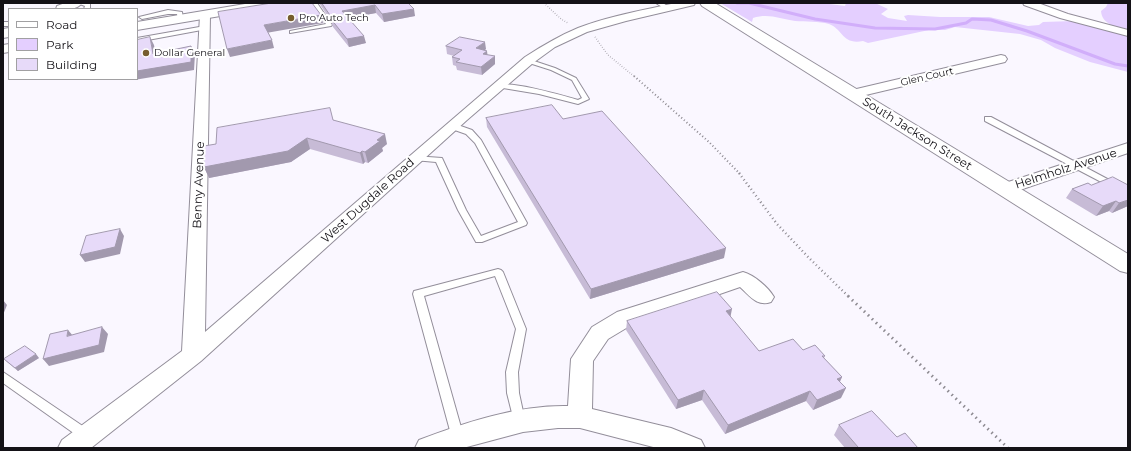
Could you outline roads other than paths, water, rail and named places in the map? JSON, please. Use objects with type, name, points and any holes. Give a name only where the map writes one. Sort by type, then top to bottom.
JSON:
[{"type":"street","points":[[64,8],[76,3]]},
{"type":"street","points":[[139,22],[180,19],[205,21],[274,3]]},
{"type":"street","name":"West Dugdale Road","points":[[71,448],[193,355],[452,126],[528,61],[551,45],[582,30],[663,5],[690,3]]},
{"type":"street","name":"South Jackson Street","points":[[706,3],[1005,189],[1124,259]]},
{"type":"street","points":[[1028,3],[1064,16],[1128,33]]},
{"type":"street","name":"Benny Avenue","points":[[193,355],[205,21]]},
{"type":"street","name":"Glen Court","points":[[853,94],[1001,59]]},
{"type":"street","name":"Helmholz Avenue","points":[[1005,189],[1128,148]]},
{"type":"street","points":[[580,417],[582,359],[600,333],[625,318],[743,279],[764,297]]},
{"type":"street","points":[[428,448],[479,431],[538,418],[580,417],[671,440],[692,448]]},
{"type":"lane","points":[[80,3],[88,5],[87,8]]},
{"type":"lane","points":[[292,32],[329,25],[314,3]]},
{"type":"lane","points":[[138,40],[205,21]]},
{"type":"lane","points":[[499,86],[517,87],[578,102],[586,99],[574,79],[553,69],[528,61]]},
{"type":"lane","points":[[988,119],[1128,194]]},
{"type":"lane","points":[[416,158],[439,160],[462,210],[480,240],[523,223],[478,142],[469,132],[452,126]]},
{"type":"lane","points":[[458,438],[418,294],[498,272],[521,329],[512,372],[513,393],[519,422]]},
{"type":"lane","points":[[3,377],[87,436]]},
{"type":"waterway","points":[[737,3],[749,3],[815,19],[875,28],[935,29],[966,23],[972,19],[991,20],[1027,31],[1115,64],[1128,66]]},
{"type":"place","name":"Pro Auto Tech","points":[[291,18]]},
{"type":"place","name":"Dollar General","points":[[146,53]]}]
